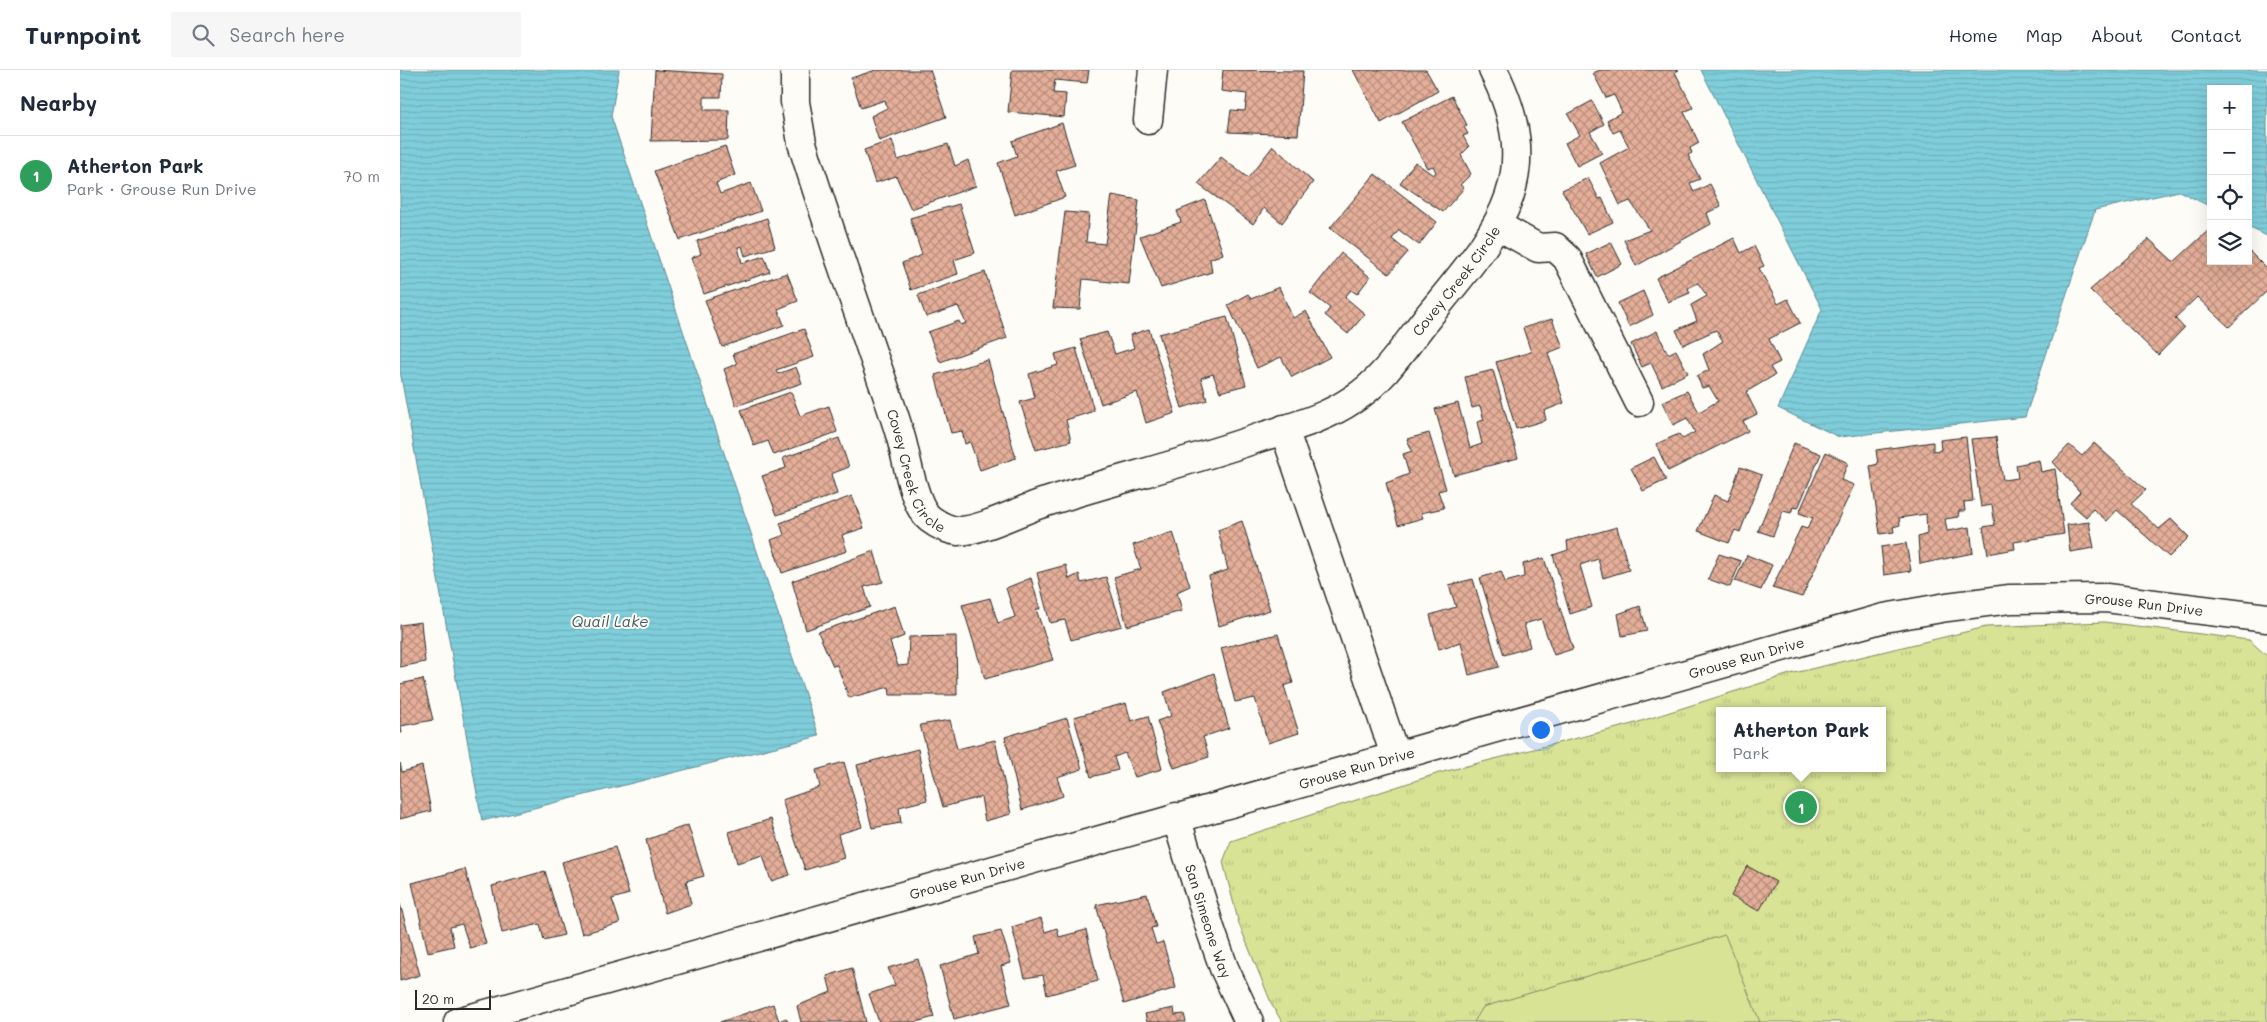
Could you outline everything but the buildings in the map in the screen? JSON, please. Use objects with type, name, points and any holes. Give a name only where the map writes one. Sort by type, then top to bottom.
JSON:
[{"type":"street","name":"Covey Creek Circle","points":[[795,70],[795,102],[802,143],[900,434],[919,505],[927,517],[947,529],[959,531],[973,528],[1045,502],[1200,458],[1325,416],[1353,400],[1376,382],[1453,286],[1497,225],[1510,199],[1517,160],[1512,115],[1493,70]]},
{"type":"street","points":[[1148,120],[1152,70]]},
{"type":"street","points":[[1497,225],[1538,248],[1555,247],[1567,258],[1639,402]]},
{"type":"street","points":[[1284,430],[1395,755]]},
{"type":"street","name":"Grouse Run Drive","points":[[458,1022],[1176,817],[1884,618],[2010,599],[2106,598],[2267,618]]},
{"type":"street","name":"San Simeone Way","points":[[1176,817],[1210,931],[1224,968],[1249,1022]]},
{"type":"green space","points":[[2104,622],[2249,640],[2267,656],[2267,1022],[1282,1022],[1272,1005],[1239,924],[1223,862],[1231,841],[1439,773],[1629,725],[1790,674],[1986,627]]},
{"type":"green space","points":[[1725,935],[1760,1022],[1474,1022],[1483,1007]]},
{"type":"water","name":"Quail Lake","points":[[400,70],[619,70],[611,116],[819,736],[482,821],[400,371]]},
{"type":"water","points":[[1701,70],[2267,70],[2267,236],[2252,229],[2252,85],[2207,85],[2207,205],[2179,191],[2095,210],[2025,417],[1839,437],[1778,408],[1822,309]]},
{"type":"place","name":"Atherton Park","points":[[1801,807]]}]
